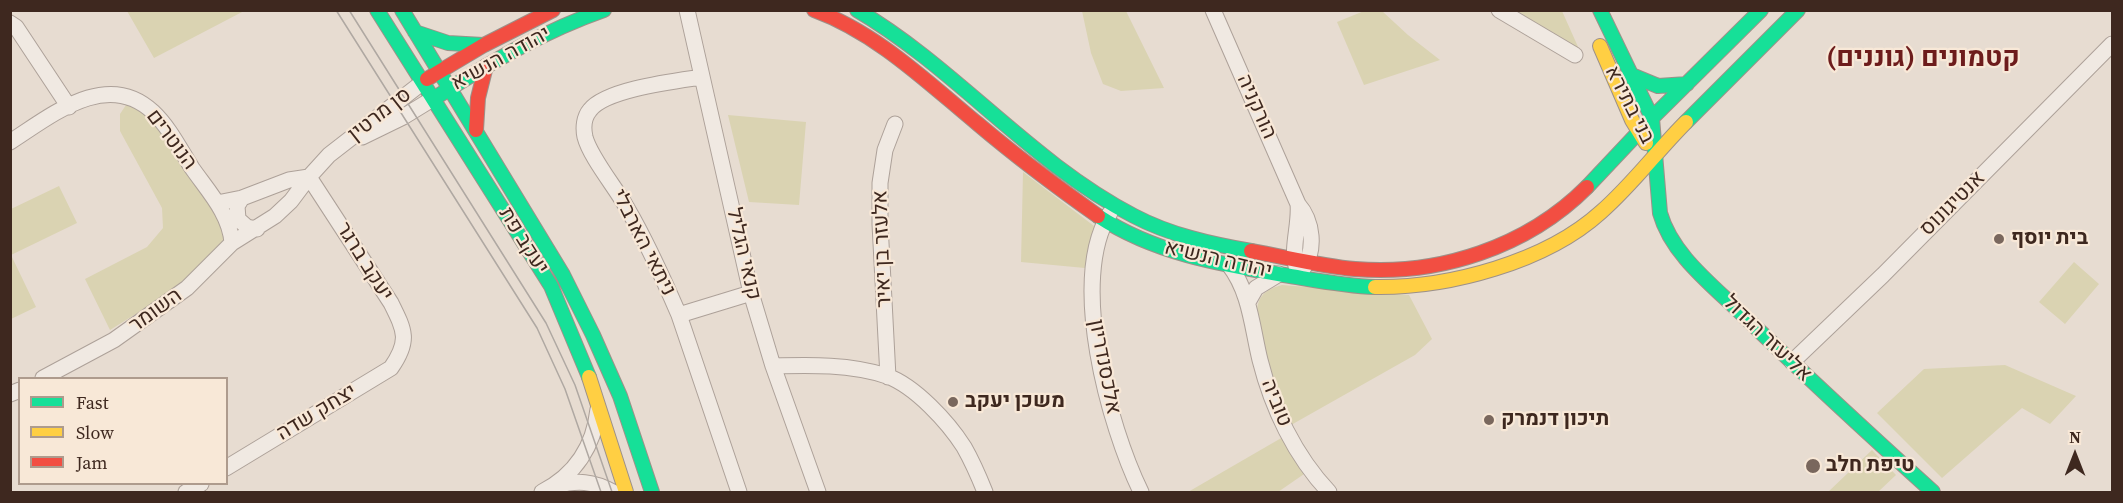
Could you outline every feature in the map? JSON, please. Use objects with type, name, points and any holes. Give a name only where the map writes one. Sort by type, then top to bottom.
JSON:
[{"type":"street","name":"יעקב פת","points":[[377,10],[551,286],[599,397],[626,492]]},
{"type":"street","name":"יעקב פת","points":[[402,10],[547,245],[586,318],[620,394],[651,492]]},
{"type":"street","name":"יהודה הנשיא","points":[[434,98],[486,66],[561,26],[604,10]]},
{"type":"street","name":"קנאי הגליל","points":[[687,10],[751,293],[773,366],[818,492]]},
{"type":"street","name":"יהודה הנשיא","points":[[814,10],[832,14],[891,53],[1018,158],[1131,235],[1157,246],[1228,265],[1355,286],[1388,287],[1421,284],[1495,267],[1540,250],[1592,219],[1620,194],[1655,154],[1798,10]]},
{"type":"street","name":"יהודה הנשיא","points":[[857,10],[902,39],[1029,144],[1115,206],[1138,219],[1213,244],[1356,269],[1427,265],[1471,256],[1528,232],[1561,210],[1761,10]]},
{"type":"street","name":"הורקניה","points":[[1213,10],[1298,204],[1304,210],[1310,228],[1301,260]]},
{"type":"street","points":[[1499,10],[1575,54]]},
{"type":"street","name":"בני בתירא","points":[[1600,10],[1652,118],[1655,154]]},
{"type":"street","name":"יהודה הנשיא","points":[[423,82],[484,45],[548,12]]},
{"type":"street","name":"בני בתירא","points":[[1590,22],[1639,134],[1655,154]]},
{"type":"street","points":[[10,23],[16,27],[69,107]]},
{"type":"street","points":[[416,32],[448,44],[484,45]]},
{"type":"street","name":"אנטיגונוס","points":[[1792,362],[1883,275],[2112,44]]},
{"type":"street","points":[[476,130],[478,98],[486,66]]},
{"type":"street","points":[[1629,74],[1660,87],[1687,84]]},
{"type":"street","name":"ניתאי הארבלי","points":[[702,77],[629,90],[604,100],[590,110],[584,123],[585,138],[656,262],[679,315],[739,492]]},
{"type":"street","name":"סן מרטין","points":[[309,177],[329,155],[423,82]]},
{"type":"street","name":"הנוטרים","points":[[10,142],[52,115],[99,94],[128,96],[141,102],[163,124],[227,221],[232,243]]},
{"type":"street","name":"סן מרטין","points":[[338,149],[403,117],[434,98]]},
{"type":"street","name":"אלעזר בן יאיר","points":[[888,377],[880,183],[885,150],[895,124]]},
{"type":"street","name":"אליעזר הגדול","points":[[1655,154],[1660,213],[1664,227],[1686,258],[1773,346],[1933,492]]},
{"type":"street","points":[[216,203],[242,198],[278,183],[309,177]]},
{"type":"street","name":"השומר","points":[[45,377],[128,331],[187,288],[232,243],[275,216],[291,201],[309,177]]},
{"type":"street","name":"יעקב ברגר","points":[[309,177],[400,321],[404,339],[402,353]]},
{"type":"street","points":[[1620,194],[1642,194],[1654,202],[1660,213]]},
{"type":"street","points":[[242,198],[237,206],[238,219],[247,227],[257,229]]},
{"type":"street","name":"אלכסנדריון","points":[[1115,206],[1106,220],[1096,250],[1093,276],[1093,322],[1098,356],[1118,435],[1141,492]]},
{"type":"street","points":[[1298,277],[1301,260]]},
{"type":"street","name":"טוביה","points":[[1228,265],[1239,280],[1248,302],[1260,361],[1281,420],[1307,463],[1329,492]]},
{"type":"street","points":[[1248,302],[1260,284],[1279,274]]},
{"type":"street","points":[[679,315],[751,293]]},
{"type":"street","name":"יצחק שדה","points":[[228,467],[391,368],[402,353]]},
{"type":"street","points":[[773,366],[833,366],[888,377],[924,401],[946,423],[964,447],[985,492]]},
{"type":"street","points":[[548,490],[574,469],[583,458],[596,425],[599,397]]},
{"type":"street","points":[[548,490],[572,482],[587,482],[613,492]]},
{"type":"shaded area","points":[[127,11],[244,11],[154,58]]},
{"type":"shaded area","points":[[1082,11],[1126,11],[1164,88],[1121,91],[1103,84],[1091,53]]},
{"type":"shaded area","points":[[1364,11],[1382,11],[1440,60],[1364,85],[1337,22]]},
{"type":"shaded area","points":[[1509,11],[1562,11],[1579,49],[1547,33]]},
{"type":"shaded area","points":[[130,99],[147,113],[218,216],[223,232],[223,247],[171,292],[110,330],[85,279],[147,247],[163,228],[162,208],[120,131],[120,114]]},
{"type":"shaded area","points":[[728,115],[806,122],[799,205],[749,202]]},
{"type":"shaded area","points":[[1023,172],[1098,229],[1085,268],[1021,262]]},
{"type":"shaded area","points":[[59,186],[77,223],[11,255],[11,209]]},
{"type":"shaded area","points":[[11,255],[36,307],[11,319]]},
{"type":"shaded area","points":[[2074,262],[2099,284],[2065,324],[2039,302]]},
{"type":"shaded area","points":[[1282,285],[1409,295],[1432,339],[1415,355],[1291,425],[1268,364],[1257,314],[1261,296],[1270,289]]},
{"type":"shaded area","points":[[2005,365],[2076,396],[2050,424],[2022,408],[1942,478],[1877,413],[1924,369]]},
{"type":"shaded area","points":[[1283,437],[1307,472],[1278,492],[1188,492]]},
{"type":"shaded area","points":[[1872,450],[1896,475],[1878,492],[1828,492]]},
{"type":"tram line","points":[[336,10],[537,328],[565,389],[601,492]]},
{"type":"tram line","points":[[349,10],[546,323],[575,385],[612,492]]},
{"type":"traffic: fast","points":[[377,10],[551,286],[589,377]]},
{"type":"traffic: fast","points":[[402,10],[563,275],[620,396],[652,492]]},
{"type":"traffic: fast","points":[[438,96],[518,48],[604,10]]},
{"type":"traffic: fast","points":[[857,10],[928,59],[1027,143],[1061,170],[1097,194],[1134,216],[1176,234],[1251,251]]},
{"type":"traffic: fast","points":[[1600,10],[1652,118],[1660,213],[1674,243],[1708,282],[1933,492]]},
{"type":"traffic: fast","points":[[1587,187],[1652,118],[1761,10]]},
{"type":"traffic: fast","points":[[1686,122],[1798,10]]},
{"type":"traffic: fast","points":[[415,32],[448,43],[483,45]]},
{"type":"traffic: fast","points":[[1629,74],[1658,86],[1687,84]]},
{"type":"traffic: fast","points":[[1098,216],[1119,229],[1164,248],[1211,261],[1284,275],[1375,287]]},
{"type":"traffic: slow","points":[[1600,46],[1632,120],[1646,143]]},
{"type":"traffic: slow","points":[[1375,287],[1434,283],[1465,277],[1495,269],[1553,245],[1579,230],[1612,202],[1686,122]]},
{"type":"traffic: slow","points":[[589,377],[626,492]]},
{"type":"traffic: jam","points":[[427,79],[484,45],[553,10]]},
{"type":"traffic: jam","points":[[814,10],[837,20],[880,45],[1007,148],[1098,216]]},
{"type":"traffic: jam","points":[[476,130],[478,98],[486,66]]},
{"type":"traffic: jam","points":[[1251,251],[1355,269],[1418,268],[1450,262],[1480,253],[1537,226],[1587,187]]},
{"type":"place","name":"בית יוסף","points":[[1999,239]]},
{"type":"place","name":"משכן יעקב","points":[[953,402]]},
{"type":"place","name":"תיכון דנמרק","points":[[1489,420]]},
{"type":"place","name":"טיפת חלב","points":[[1813,466]]},
{"type":"district","name":"קטמונים (גוננים)","points":[[1923,59]]}]
